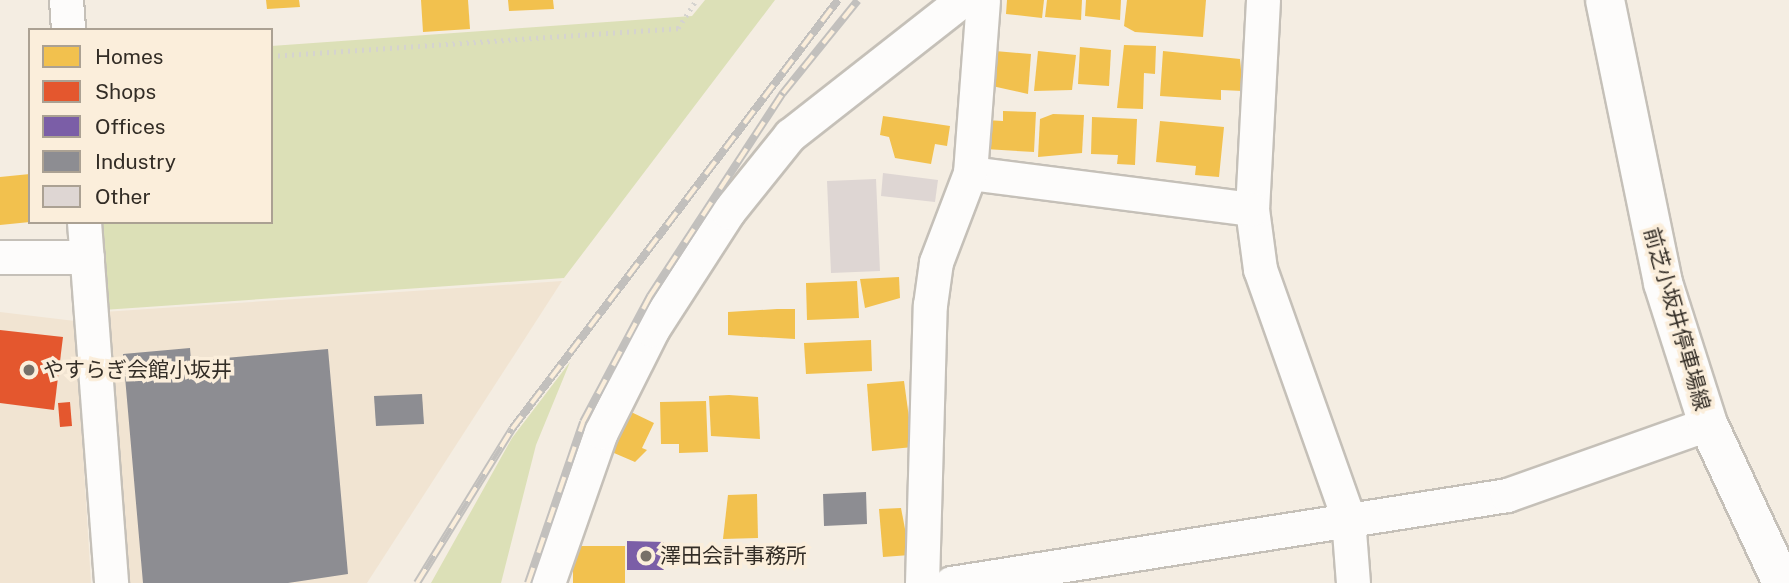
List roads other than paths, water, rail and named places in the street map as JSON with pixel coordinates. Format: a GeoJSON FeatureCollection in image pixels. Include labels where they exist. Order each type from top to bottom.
{"type":"FeatureCollection","features":[{"type":"Feature","properties":{"kind":"main road","name":"前芝小坂井停車場線"},"geometry":{"type":"LineString","coordinates":[[1605,0],[1663,283],[1708,424],[1782,583]]}},
{"type":"Feature","properties":{"kind":"street"},"geometry":{"type":"LineString","coordinates":[[66,0],[68,28]]}},
{"type":"Feature","properties":{"kind":"street"},"geometry":{"type":"LineString","coordinates":[[548,583],[601,432],[652,330],[728,212],[790,135],[962,0]]}},
{"type":"Feature","properties":{"kind":"street"},"geometry":{"type":"LineString","coordinates":[[922,583],[930,305],[936,262],[970,173],[983,0]]}},
{"type":"Feature","properties":{"kind":"street"},"geometry":{"type":"LineString","coordinates":[[1263,0],[1252,209],[1260,269],[1348,519],[1353,583]]}},
{"type":"Feature","properties":{"kind":"street"},"geometry":{"type":"LineString","coordinates":[[970,173],[1252,209]]}},
{"type":"Feature","properties":{"kind":"street"},"geometry":{"type":"LineString","coordinates":[[84,224],[111,583]]}},
{"type":"Feature","properties":{"kind":"street"},"geometry":{"type":"LineString","coordinates":[[0,257],[87,257]]}},
{"type":"Feature","properties":{"kind":"street"},"geometry":{"type":"LineString","coordinates":[[951,583],[1507,495],[1708,424]]}},
{"type":"Feature","properties":{"kind":"railway"},"geometry":{"type":"LineString","coordinates":[[417,583],[512,429],[838,0]]}},
{"type":"Feature","properties":{"kind":"railway"},"geometry":{"type":"LineString","coordinates":[[528,583],[583,422],[650,296],[783,93],[858,0]]}},
{"type":"Feature","properties":{"kind":"place","name":"やすらぎ会館小坂井"},"geometry":{"type":"Point","coordinates":[29,370]}},
{"type":"Feature","properties":{"kind":"place","name":"澤田会計事務所"},"geometry":{"type":"Point","coordinates":[646,556]}}]}
